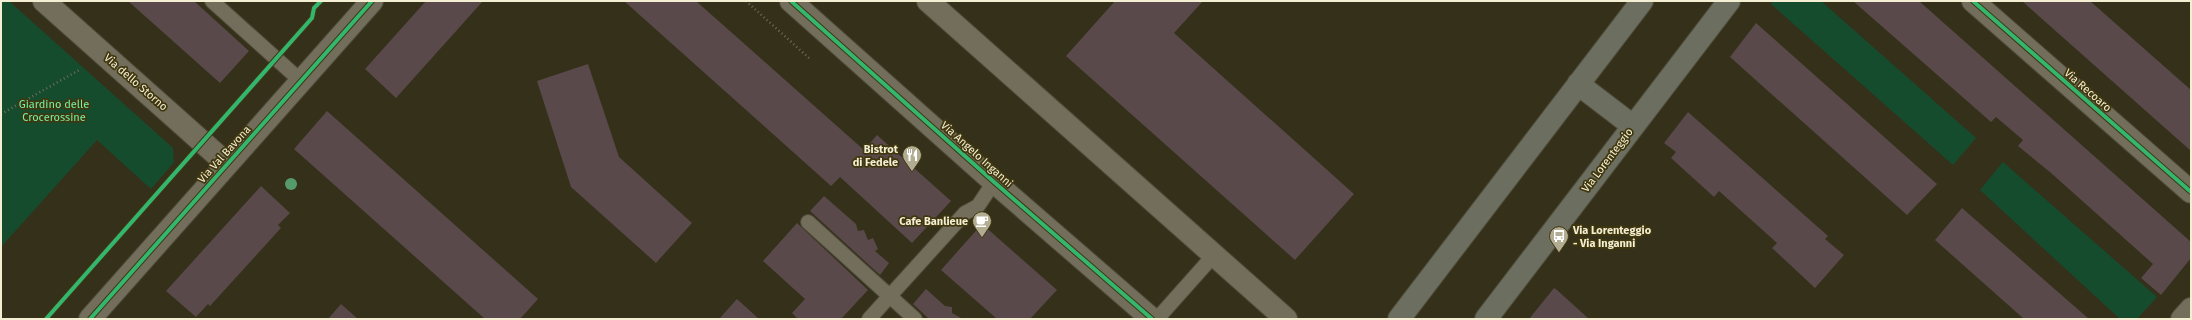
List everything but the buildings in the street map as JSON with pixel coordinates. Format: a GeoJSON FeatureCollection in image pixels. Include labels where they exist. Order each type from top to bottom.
{"type":"FeatureCollection","features":[{"type":"Feature","properties":{"kind":"main road"},"geometry":{"type":"LineString","coordinates":[[1400,319],[1642,1]]}},
{"type":"Feature","properties":{"kind":"main road","name":"Via Lorenteggio"},"geometry":{"type":"LineString","coordinates":[[1486,319],[1729,1]]}},
{"type":"Feature","properties":{"kind":"main road"},"geometry":{"type":"LineString","coordinates":[[1578,84],[1633,126]]}},
{"type":"Feature","properties":{"kind":"street","name":"Via dello Storno"},"geometry":{"type":"LineString","coordinates":[[44,1],[227,164]]}},
{"type":"Feature","properties":{"kind":"street","name":"Via Val Bavona"},"geometry":{"type":"LineString","coordinates":[[90,319],[372,1]]}},
{"type":"Feature","properties":{"kind":"street","name":"Via Angelo Inganni"},"geometry":{"type":"LineString","coordinates":[[791,1],[994,182],[1152,319]]}},
{"type":"Feature","properties":{"kind":"street"},"geometry":{"type":"LineString","coordinates":[[928,1],[1286,319]]}},
{"type":"Feature","properties":{"kind":"street","name":"Via Recoaro"},"geometry":{"type":"LineString","coordinates":[[1973,1],[2191,192]]}},
{"type":"Feature","properties":{"kind":"street"},"geometry":{"type":"LineString","coordinates":[[2182,319],[2191,309]]}},
{"type":"Feature","properties":{"kind":"lane"},"geometry":{"type":"LineString","coordinates":[[212,1],[301,81]]}},
{"type":"Feature","properties":{"kind":"lane"},"geometry":{"type":"LineString","coordinates":[[869,319],[965,213],[978,206],[994,182]]}},
{"type":"Feature","properties":{"kind":"lane"},"geometry":{"type":"LineString","coordinates":[[808,222],[915,319]]}},
{"type":"Feature","properties":{"kind":"lane"},"geometry":{"type":"LineString","coordinates":[[1157,319],[1214,255]]}},
{"type":"Feature","properties":{"kind":"path"},"geometry":{"type":"LineString","coordinates":[[746,1],[810,59]]}},
{"type":"Feature","properties":{"kind":"path"},"geometry":{"type":"LineString","coordinates":[[1,114],[84,68]]}},
{"type":"Feature","properties":{"kind":"green space","name":"Giardino delle Crocerossine"},"geometry":{"type":"Polygon","coordinates":[[[1,1],[9,1],[173,148],[174,162],[151,189],[97,140],[1,247],[1,1]]]}},
{"type":"Feature","properties":{"kind":"green space"},"geometry":{"type":"Polygon","coordinates":[[[1773,1],[1821,1],[1976,138],[1953,165],[1771,4],[1773,1]]]}},
{"type":"Feature","properties":{"kind":"green space"},"geometry":{"type":"Polygon","coordinates":[[[2003,162],[2157,297],[2137,319],[2120,319],[1980,190],[2003,162]]]}},
{"type":"Feature","properties":{"kind":"cycle path"},"geometry":{"type":"LineString","coordinates":[[46,319],[312,18],[314,8],[321,1]]}},
{"type":"Feature","properties":{"kind":"cycle path"},"geometry":{"type":"LineString","coordinates":[[90,319],[372,1]]}},
{"type":"Feature","properties":{"kind":"cycle path"},"geometry":{"type":"LineString","coordinates":[[791,1],[994,182],[1152,319]]}},
{"type":"Feature","properties":{"kind":"cycle path"},"geometry":{"type":"LineString","coordinates":[[1973,1],[2191,192]]}},
{"type":"Feature","properties":{"kind":"place","name":"Bistrot di Fedele"},"geometry":{"type":"Point","coordinates":[912,172]}},
{"type":"Feature","properties":{"kind":"place","name":"Cafe Banlieue"},"geometry":{"type":"Point","coordinates":[982,238]}},
{"type":"Feature","properties":{"kind":"place","name":"Via Lorenteggio - Via Inganni"},"geometry":{"type":"Point","coordinates":[1559,253]}}]}
